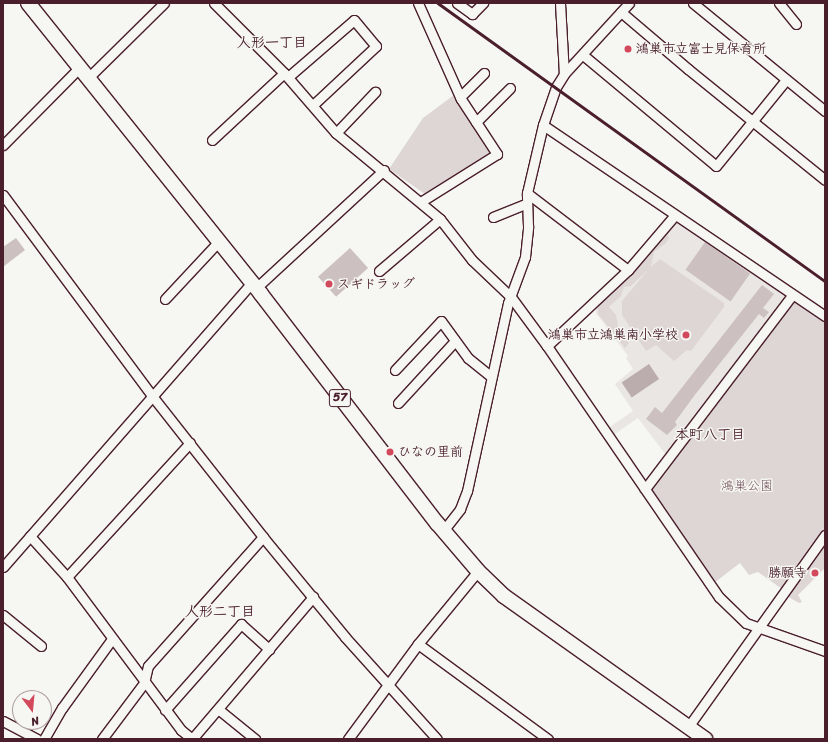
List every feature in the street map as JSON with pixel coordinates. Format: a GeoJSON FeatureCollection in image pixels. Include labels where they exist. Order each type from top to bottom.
{"type":"FeatureCollection","features":[{"type":"Feature","properties":{"kind":"main road","name":"57"},"geometry":{"type":"LineString","coordinates":[[28,3],[85,72],[219,241],[443,530],[478,571],[504,596],[705,739]]}},
{"type":"Feature","properties":{"kind":"street"},"geometry":{"type":"LineString","coordinates":[[3,145],[164,3]]}},
{"type":"Feature","properties":{"kind":"street"},"geometry":{"type":"LineString","coordinates":[[214,3],[286,75],[336,133],[422,202],[440,219],[472,260],[511,297],[547,346],[719,597],[746,623],[825,651]]}},
{"type":"Feature","properties":{"kind":"street"},"geometry":{"type":"LineString","coordinates":[[418,3],[460,97],[497,154],[422,202]]}},
{"type":"Feature","properties":{"kind":"street"},"geometry":{"type":"LineString","coordinates":[[457,3],[472,14],[483,3]]}},
{"type":"Feature","properties":{"kind":"street"},"geometry":{"type":"LineString","coordinates":[[560,3],[564,74]]}},
{"type":"Feature","properties":{"kind":"street"},"geometry":{"type":"LineString","coordinates":[[443,530],[460,509],[467,491],[490,376],[511,297],[525,257],[528,226],[526,204],[527,193],[543,125],[556,87],[564,74],[629,3]]}},
{"type":"Feature","properties":{"kind":"street"},"geometry":{"type":"LineString","coordinates":[[693,3],[825,111]]}},
{"type":"Feature","properties":{"kind":"street"},"geometry":{"type":"LineString","coordinates":[[779,3],[796,24]]}},
{"type":"Feature","properties":{"kind":"street"},"geometry":{"type":"LineString","coordinates":[[621,12],[752,122],[825,180]]}},
{"type":"Feature","properties":{"kind":"street"},"geometry":{"type":"LineString","coordinates":[[212,140],[286,75],[354,20],[376,46],[313,105]]}},
{"type":"Feature","properties":{"kind":"street"},"geometry":{"type":"LineString","coordinates":[[583,55],[716,166],[786,80]]}},
{"type":"Feature","properties":{"kind":"street"},"geometry":{"type":"LineString","coordinates":[[460,97],[484,73]]}},
{"type":"Feature","properties":{"kind":"street"},"geometry":{"type":"LineString","coordinates":[[476,122],[510,88]]}},
{"type":"Feature","properties":{"kind":"street"},"geometry":{"type":"LineString","coordinates":[[336,133],[375,92]]}},
{"type":"Feature","properties":{"kind":"street"},"geometry":{"type":"LineString","coordinates":[[543,125],[825,316]]}},
{"type":"Feature","properties":{"kind":"street"},"geometry":{"type":"LineString","coordinates":[[3,567],[153,397],[254,286],[384,170]]}},
{"type":"Feature","properties":{"kind":"street"},"geometry":{"type":"LineString","coordinates":[[527,193],[628,270]]}},
{"type":"Feature","properties":{"kind":"street"},"geometry":{"type":"LineString","coordinates":[[3,195],[153,397],[264,538],[388,686],[437,739]]}},
{"type":"Feature","properties":{"kind":"street"},"geometry":{"type":"LineString","coordinates":[[493,217],[526,204]]}},
{"type":"Feature","properties":{"kind":"street"},"geometry":{"type":"LineString","coordinates":[[547,346],[628,270],[675,215]]}},
{"type":"Feature","properties":{"kind":"street"},"geometry":{"type":"LineString","coordinates":[[379,271],[440,219]]}},
{"type":"Feature","properties":{"kind":"street"},"geometry":{"type":"LineString","coordinates":[[165,298],[219,241]]}},
{"type":"Feature","properties":{"kind":"street"},"geometry":{"type":"LineString","coordinates":[[644,489],[792,295]]}},
{"type":"Feature","properties":{"kind":"street"},"geometry":{"type":"LineString","coordinates":[[395,370],[440,320],[468,358],[490,376]]}},
{"type":"Feature","properties":{"kind":"street"},"geometry":{"type":"LineString","coordinates":[[398,403],[455,341]]}},
{"type":"Feature","properties":{"kind":"street"},"geometry":{"type":"LineString","coordinates":[[67,577],[190,443]]}},
{"type":"Feature","properties":{"kind":"street"},"geometry":{"type":"LineString","coordinates":[[688,727],[825,535]]}},
{"type":"Feature","properties":{"kind":"street"},"geometry":{"type":"LineString","coordinates":[[30,536],[67,577],[144,683],[181,730],[192,739],[313,597]]}},
{"type":"Feature","properties":{"kind":"street"},"geometry":{"type":"LineString","coordinates":[[102,739],[144,683],[148,666],[264,538]]}},
{"type":"Feature","properties":{"kind":"street"},"geometry":{"type":"LineString","coordinates":[[361,739],[351,736],[418,644],[478,571]]}},
{"type":"Feature","properties":{"kind":"street"},"geometry":{"type":"LineString","coordinates":[[3,615],[41,646]]}},
{"type":"Feature","properties":{"kind":"street"},"geometry":{"type":"LineString","coordinates":[[165,710],[241,624],[269,649]]}},
{"type":"Feature","properties":{"kind":"street"},"geometry":{"type":"LineString","coordinates":[[44,739],[62,708],[112,639]]}},
{"type":"Feature","properties":{"kind":"street"},"geometry":{"type":"LineString","coordinates":[[418,644],[548,739]]}},
{"type":"Feature","properties":{"kind":"street"},"geometry":{"type":"LineString","coordinates":[[218,709],[255,739]]}},
{"type":"Feature","properties":{"kind":"street"},"geometry":{"type":"LineString","coordinates":[[3,721],[34,738]]}},
{"type":"Feature","properties":{"kind":"shaded area","name":"鴻巣市立鴻巣南小学校"},"geometry":{"type":"Polygon","coordinates":[[[673,221],[677,221],[786,295],[786,300],[666,455],[638,418],[612,436],[607,429],[633,411],[615,384],[633,369],[626,358],[628,356],[596,313],[596,306],[673,221]]]}},
{"type":"Feature","properties":{"kind":"shaded area"},"geometry":{"type":"Polygon","coordinates":[[[649,364],[659,379],[632,397],[622,382],[649,364]]]}},
{"type":"Feature","properties":{"kind":"green space"},"geometry":{"type":"Polygon","coordinates":[[[454,95],[489,150],[489,154],[425,194],[389,169],[423,118],[454,95]]]}},
{"type":"Feature","properties":{"kind":"green space"},"geometry":{"type":"Polygon","coordinates":[[[665,232],[669,238],[666,243],[654,252],[651,267],[660,259],[724,303],[724,307],[691,351],[687,350],[674,361],[656,345],[646,351],[622,315],[622,301],[648,270],[631,286],[624,287],[621,296],[609,307],[616,315],[618,326],[628,338],[629,343],[625,348],[598,314],[598,307],[665,232]]]}},
{"type":"Feature","properties":{"kind":"green space","name":"鴻巣公園"},"geometry":{"type":"Polygon","coordinates":[[[792,297],[825,317],[825,531],[782,589],[758,572],[749,575],[740,563],[714,583],[650,491],[654,481],[792,297]]]}},
{"type":"Feature","properties":{"kind":"green space"},"geometry":{"type":"Polygon","coordinates":[[[825,540],[825,568],[798,595],[802,602],[799,603],[785,595],[825,540]]]}},
{"type":"Feature","properties":{"kind":"building"},"geometry":{"type":"Polygon","coordinates":[[[16,238],[25,250],[3,267],[3,247],[16,238]]]}},
{"type":"Feature","properties":{"kind":"building"},"geometry":{"type":"Polygon","coordinates":[[[705,242],[750,274],[731,301],[685,270],[705,242]]]}},
{"type":"Feature","properties":{"kind":"building"},"geometry":{"type":"Polygon","coordinates":[[[350,248],[368,268],[336,297],[318,277],[350,248]]]}},
{"type":"Feature","properties":{"kind":"building"},"geometry":{"type":"Polygon","coordinates":[[[762,285],[774,294],[763,308],[769,312],[764,318],[759,314],[694,396],[675,422],[677,425],[667,435],[646,419],[655,407],[662,413],[762,285]]]}},
{"type":"Feature","properties":{"kind":"railway"},"geometry":{"type":"LineString","coordinates":[[438,3],[825,281]]}},
{"type":"Feature","properties":{"kind":"place","name":"鴻巣市立富士見保育所"},"geometry":{"type":"Point","coordinates":[628,49]}},
{"type":"Feature","properties":{"kind":"place","name":"スギドラッグ"},"geometry":{"type":"Point","coordinates":[329,284]}},
{"type":"Feature","properties":{"kind":"place","name":"鴻巣市立鴻巣南小学校"},"geometry":{"type":"Point","coordinates":[686,335]}},
{"type":"Feature","properties":{"kind":"place","name":"ひなの里前"},"geometry":{"type":"Point","coordinates":[390,452]}},
{"type":"Feature","properties":{"kind":"place","name":"勝願寺"},"geometry":{"type":"Point","coordinates":[815,573]}},
{"type":"Feature","properties":{"kind":"district","name":"人形一丁目"},"geometry":{"type":"Point","coordinates":[272,43]}},
{"type":"Feature","properties":{"kind":"district","name":"本町八丁目"},"geometry":{"type":"Point","coordinates":[710,435]}},
{"type":"Feature","properties":{"kind":"district","name":"人形二丁目"},"geometry":{"type":"Point","coordinates":[220,612]}}]}
